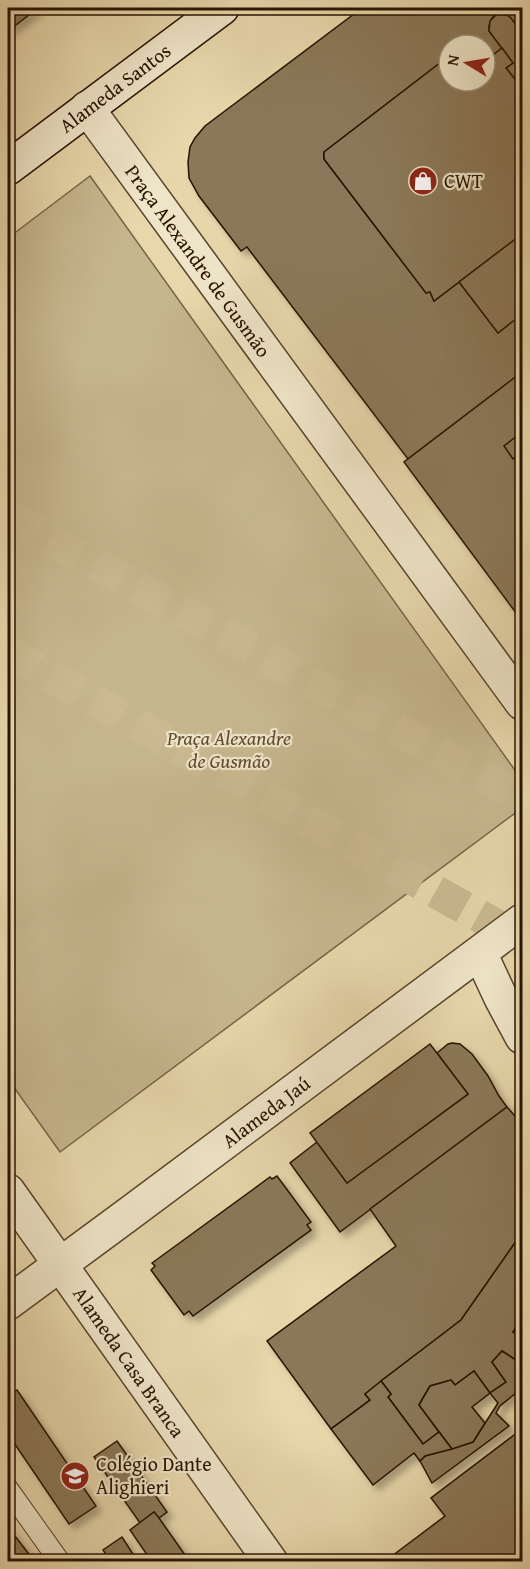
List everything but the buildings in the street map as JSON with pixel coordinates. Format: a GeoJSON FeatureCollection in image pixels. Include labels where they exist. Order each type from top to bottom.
{"type":"FeatureCollection","features":[{"type":"Feature","properties":{"kind":"street","name":"Alameda Santos"},"geometry":{"type":"LineString","coordinates":[[8,168],[222,8]]}},
{"type":"Feature","properties":{"kind":"street","name":"Praça Alexandre de Gusmão"},"geometry":{"type":"LineString","coordinates":[[87,108],[522,703]]}},
{"type":"Feature","properties":{"kind":"street","name":"Alameda Jaú"},"geometry":{"type":"LineString","coordinates":[[8,1303],[522,921]]}},
{"type":"Feature","properties":{"kind":"street"},"geometry":{"type":"LineString","coordinates":[[480,953],[522,1037]]}},
{"type":"Feature","properties":{"kind":"street","name":"Alameda Casa Branca"},"geometry":{"type":"LineString","coordinates":[[8,1191],[272,1562]]}},
{"type":"Feature","properties":{"kind":"lane"},"geometry":{"type":"LineString","coordinates":[[8,1489],[60,1562]]}},
{"type":"Feature","properties":{"kind":"green space","name":"Praça Alexandre de Gusmão"},"geometry":{"type":"Polygon","coordinates":[[[90,176],[522,780],[522,808],[60,1152],[8,1079],[8,238],[90,176]]]}},
{"type":"Feature","properties":{"kind":"tunnel"},"geometry":{"type":"LineString","coordinates":[[8,516],[522,798]]}},
{"type":"Feature","properties":{"kind":"tunnel"},"geometry":{"type":"LineString","coordinates":[[8,652],[522,940]]}},
{"type":"Feature","properties":{"kind":"place","name":"CWT"},"geometry":{"type":"Point","coordinates":[423,181]}},
{"type":"Feature","properties":{"kind":"place","name":"Colégio Dante Alighieri"},"geometry":{"type":"Point","coordinates":[75,1476]}}]}
